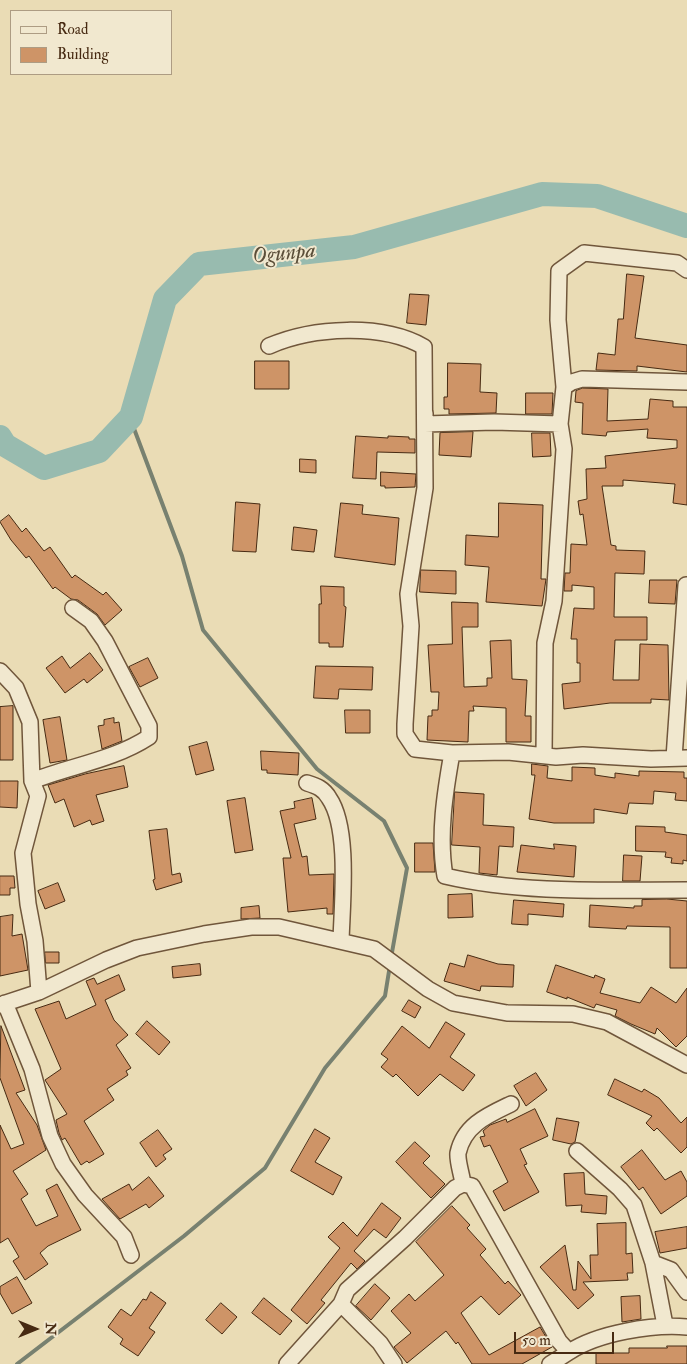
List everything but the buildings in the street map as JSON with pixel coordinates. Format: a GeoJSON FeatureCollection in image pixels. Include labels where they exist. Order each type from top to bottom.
{"type":"FeatureCollection","features":[{"type":"Feature","properties":{"kind":"street"},"geometry":{"type":"LineString","coordinates":[[544,754],[545,643],[554,601],[564,449],[560,424],[564,387],[558,320],[559,271],[584,253],[677,263],[687,270]]}},
{"type":"Feature","properties":{"kind":"street"},"geometry":{"type":"LineString","coordinates":[[269,346],[291,337],[330,332],[378,332],[410,339],[424,347]]}},
{"type":"Feature","properties":{"kind":"street"},"geometry":{"type":"LineString","coordinates":[[424,347],[424,424],[494,422],[560,424]]}},
{"type":"Feature","properties":{"kind":"street"},"geometry":{"type":"LineString","coordinates":[[424,347],[425,488],[408,594],[411,626],[405,734],[416,749],[452,753],[544,754],[556,757],[583,755],[651,759],[680,758],[686,585]]}},
{"type":"Feature","properties":{"kind":"street"},"geometry":{"type":"LineString","coordinates":[[564,387],[582,379],[687,382]]}},
{"type":"Feature","properties":{"kind":"street"},"geometry":{"type":"LineString","coordinates":[[32,782],[62,769],[134,746],[149,737],[150,726],[105,641],[91,621],[73,608]]}},
{"type":"Feature","properties":{"kind":"street"},"geometry":{"type":"LineString","coordinates":[[0,671],[16,688],[30,722],[32,782],[38,796],[23,853],[28,904],[35,941],[39,992]]}},
{"type":"Feature","properties":{"kind":"street"},"geometry":{"type":"LineString","coordinates":[[452,753],[446,787],[443,836],[445,876],[467,881],[520,887],[598,890],[687,890]]}},
{"type":"Feature","properties":{"kind":"street"},"geometry":{"type":"LineString","coordinates":[[307,783],[320,788],[330,798],[337,816],[343,853],[341,941]]}},
{"type":"Feature","properties":{"kind":"street"},"geometry":{"type":"LineString","coordinates":[[131,1256],[124,1237],[84,1195],[63,1164],[50,1136],[32,1069],[2,1004],[39,992],[106,960],[137,948],[204,934],[250,927],[279,927],[374,949],[428,990],[453,1002],[507,1013],[573,1014],[607,1022],[687,1065]]}},
{"type":"Feature","properties":{"kind":"street"},"geometry":{"type":"LineString","coordinates":[[463,1184],[458,1154],[464,1137],[476,1121],[511,1104]]}},
{"type":"Feature","properties":{"kind":"street"},"geometry":{"type":"LineString","coordinates":[[577,1151],[620,1189],[634,1205],[653,1263],[665,1325]]}},
{"type":"Feature","properties":{"kind":"street"},"geometry":{"type":"LineString","coordinates":[[287,1364],[341,1304],[347,1290],[405,1238],[455,1188],[463,1184],[472,1186],[559,1341],[569,1352]]}},
{"type":"Feature","properties":{"kind":"street"},"geometry":{"type":"LineString","coordinates":[[653,1263],[671,1270],[687,1292]]}},
{"type":"Feature","properties":{"kind":"street"},"geometry":{"type":"LineString","coordinates":[[341,1304],[380,1343],[394,1364]]}},
{"type":"Feature","properties":{"kind":"street"},"geometry":{"type":"LineString","coordinates":[[550,1364],[583,1343],[665,1325],[687,1327]]}},
{"type":"Feature","properties":{"kind":"waterway","name":"Ogunpa"},"geometry":{"type":"LineString","coordinates":[[0,437],[5,445],[44,468],[99,451],[131,417],[165,299],[199,264],[354,247],[542,194],[597,196],[687,226]]}},
{"type":"Feature","properties":{"kind":"waterway"},"geometry":{"type":"LineString","coordinates":[[130,418],[182,556],[203,630],[317,769],[384,821],[407,868],[391,958]]}},
{"type":"Feature","properties":{"kind":"waterway"},"geometry":{"type":"LineString","coordinates":[[17,1364],[184,1236],[265,1168],[325,1068],[385,996],[390,965]]}}]}
